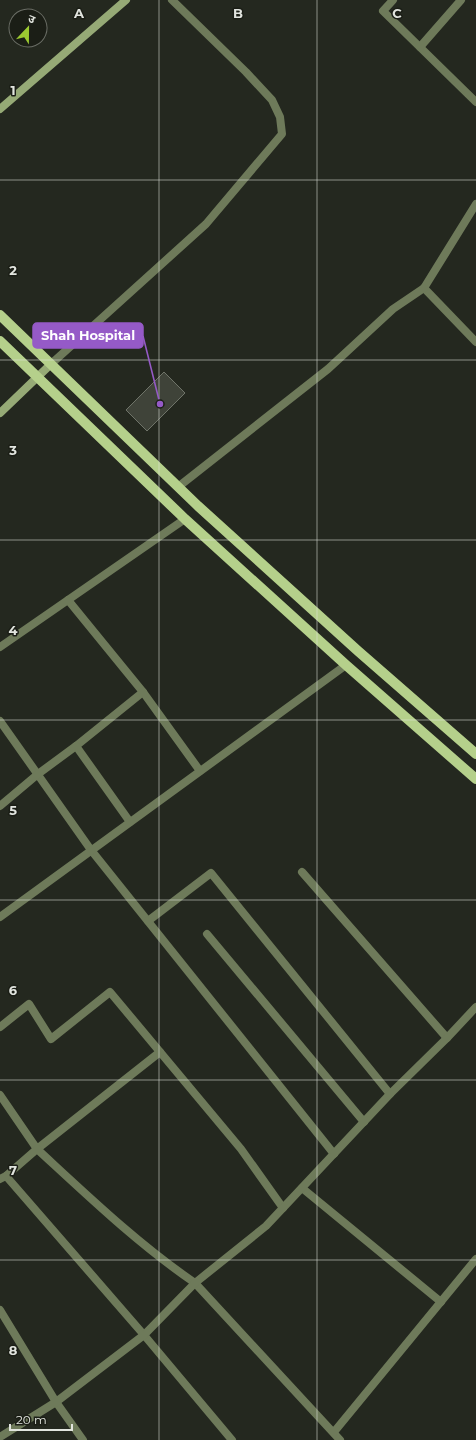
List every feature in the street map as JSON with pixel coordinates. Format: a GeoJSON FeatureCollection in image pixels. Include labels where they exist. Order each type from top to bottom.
{"type":"FeatureCollection","features":[{"type":"Feature","properties":{"kind":"main road"},"geometry":{"type":"LineString","coordinates":[[0,315],[178,487],[358,651],[476,754]]}},
{"type":"Feature","properties":{"kind":"main road"},"geometry":{"type":"LineString","coordinates":[[0,341],[185,520],[346,665],[476,779]]}},
{"type":"Feature","properties":{"kind":"street"},"geometry":{"type":"LineString","coordinates":[[0,109],[126,0]]}},
{"type":"Feature","properties":{"kind":"street"},"geometry":{"type":"LineString","coordinates":[[0,413],[51,364],[206,224],[282,134],[280,117],[272,100],[246,72],[172,0]]}},
{"type":"Feature","properties":{"kind":"street"},"geometry":{"type":"LineString","coordinates":[[393,0],[383,11],[476,102]]}},
{"type":"Feature","properties":{"kind":"street"},"geometry":{"type":"LineString","coordinates":[[420,47],[461,0]]}},
{"type":"Feature","properties":{"kind":"street"},"geometry":{"type":"LineString","coordinates":[[178,487],[328,369],[393,309],[424,288],[476,204]]}},
{"type":"Feature","properties":{"kind":"street"},"geometry":{"type":"LineString","coordinates":[[424,288],[476,342]]}},
{"type":"Feature","properties":{"kind":"street"},"geometry":{"type":"LineString","coordinates":[[0,647],[185,520]]}},
{"type":"Feature","properties":{"kind":"street"},"geometry":{"type":"LineString","coordinates":[[68,600],[143,692],[200,771]]}},
{"type":"Feature","properties":{"kind":"street"},"geometry":{"type":"LineString","coordinates":[[0,917],[346,665]]}},
{"type":"Feature","properties":{"kind":"street"},"geometry":{"type":"LineString","coordinates":[[0,806],[38,774],[76,746],[143,692]]}},
{"type":"Feature","properties":{"kind":"street"},"geometry":{"type":"LineString","coordinates":[[0,721],[91,850],[334,1154]]}},
{"type":"Feature","properties":{"kind":"street"},"geometry":{"type":"LineString","coordinates":[[76,746],[130,822]]}},
{"type":"Feature","properties":{"kind":"street"},"geometry":{"type":"LineString","coordinates":[[302,872],[447,1038]]}},
{"type":"Feature","properties":{"kind":"street"},"geometry":{"type":"LineString","coordinates":[[148,921],[211,873],[390,1094]]}},
{"type":"Feature","properties":{"kind":"street"},"geometry":{"type":"LineString","coordinates":[[207,934],[364,1122]]}},
{"type":"Feature","properties":{"kind":"street"},"geometry":{"type":"LineString","coordinates":[[0,1027],[29,1004],[51,1039],[110,992],[241,1149],[283,1208]]}},
{"type":"Feature","properties":{"kind":"street"},"geometry":{"type":"LineString","coordinates":[[0,1437],[56,1402],[144,1335],[195,1283],[266,1226],[390,1094],[476,1007]]}},
{"type":"Feature","properties":{"kind":"street"},"geometry":{"type":"LineString","coordinates":[[160,1052],[3,1177],[144,1335],[232,1440]]}},
{"type":"Feature","properties":{"kind":"street"},"geometry":{"type":"LineString","coordinates":[[0,1096],[37,1150],[143,1244],[167,1264],[195,1283],[340,1440]]}},
{"type":"Feature","properties":{"kind":"street"},"geometry":{"type":"LineString","coordinates":[[302,1188],[441,1302]]}},
{"type":"Feature","properties":{"kind":"street"},"geometry":{"type":"LineString","coordinates":[[334,1432],[476,1259]]}},
{"type":"Feature","properties":{"kind":"street"},"geometry":{"type":"LineString","coordinates":[[0,1310],[56,1402],[83,1440]]}},
{"type":"Feature","properties":{"kind":"building"},"geometry":{"type":"Polygon","coordinates":[[[164,372],[185,393],[147,431],[126,410],[164,372]]]}},
{"type":"Feature","properties":{"kind":"place","name":"Shah Hospital"},"geometry":{"type":"Point","coordinates":[160,404]}}]}
